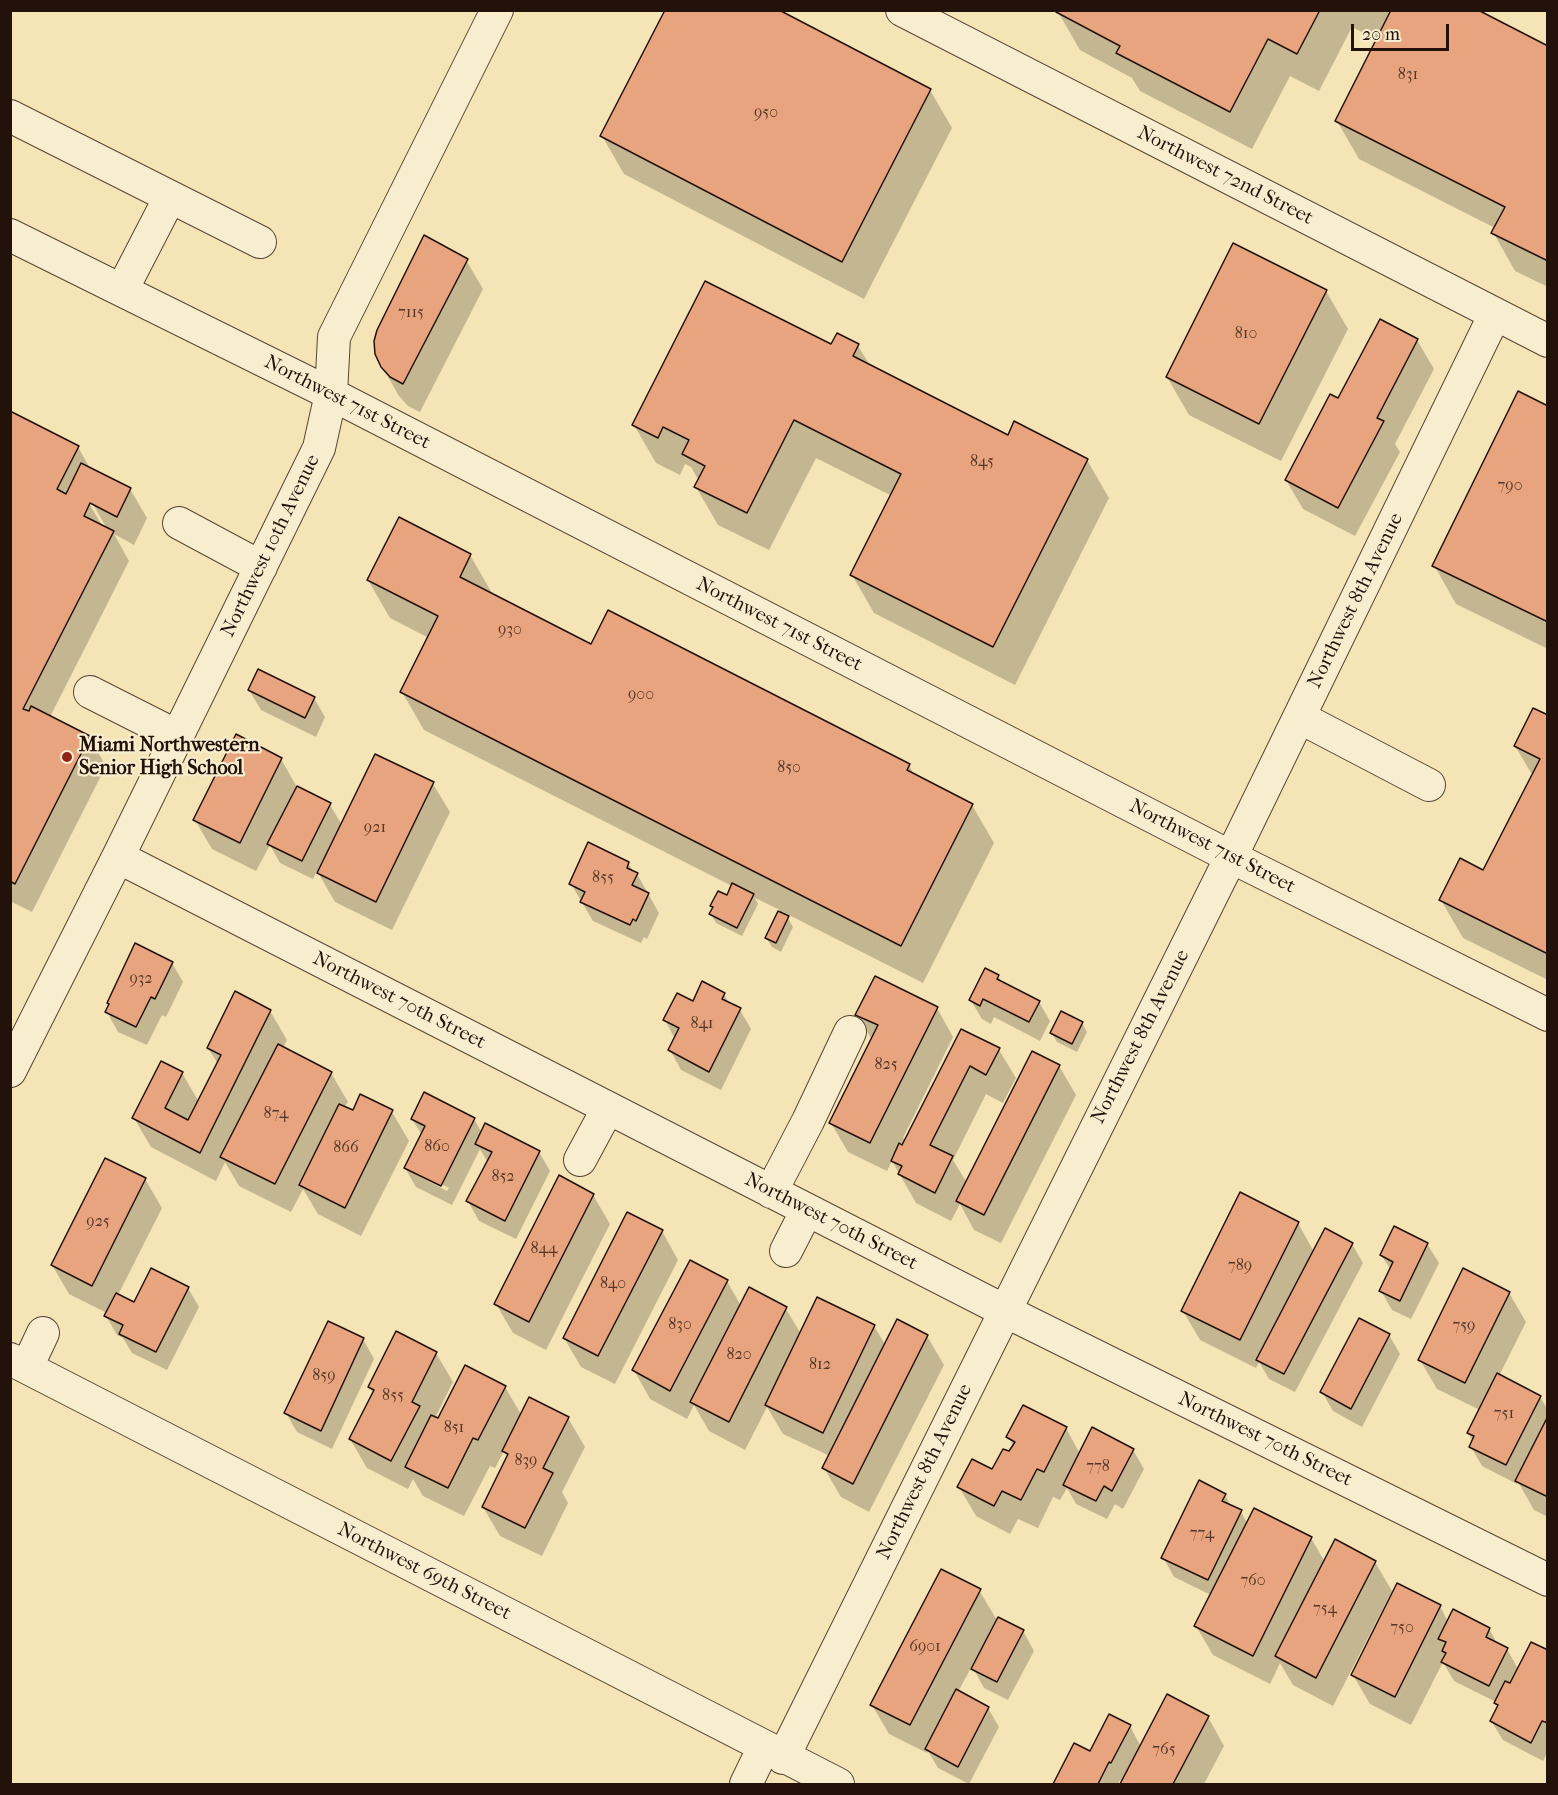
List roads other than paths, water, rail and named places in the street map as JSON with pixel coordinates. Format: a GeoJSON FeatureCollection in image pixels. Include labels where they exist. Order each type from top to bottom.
{"type":"FeatureCollection","features":[{"type":"Feature","properties":{"kind":"street","name":"Northwest 10th Avenue"},"geometry":{"type":"LineString","coordinates":[[10,1071],[319,448],[331,394],[334,336],[497,10]]}},
{"type":"Feature","properties":{"kind":"street","name":"Northwest 72nd Street"},"geometry":{"type":"LineString","coordinates":[[902,10],[1548,341]]}},
{"type":"Feature","properties":{"kind":"street"},"geometry":{"type":"LineString","coordinates":[[10,117],[260,242]]}},
{"type":"Feature","properties":{"kind":"street"},"geometry":{"type":"LineString","coordinates":[[122,290],[170,196]]}},
{"type":"Feature","properties":{"kind":"street","name":"Northwest 71st Street"},"geometry":{"type":"LineString","coordinates":[[10,235],[331,394],[1231,857],[1548,1015]]}},
{"type":"Feature","properties":{"kind":"street","name":"Northwest 8th Avenue"},"geometry":{"type":"LineString","coordinates":[[746,1785],[785,1764],[1495,314]]}},
{"type":"Feature","properties":{"kind":"street"},"geometry":{"type":"LineString","coordinates":[[179,523],[261,567]]}},
{"type":"Feature","properties":{"kind":"street"},"geometry":{"type":"LineString","coordinates":[[90,692],[177,736]]}},
{"type":"Feature","properties":{"kind":"street"},"geometry":{"type":"LineString","coordinates":[[1299,717],[1429,785]]}},
{"type":"Feature","properties":{"kind":"street","name":"Northwest 70th Street"},"geometry":{"type":"LineString","coordinates":[[118,857],[1005,1311],[1548,1580]]}},
{"type":"Feature","properties":{"kind":"street"},"geometry":{"type":"LineString","coordinates":[[771,1192],[850,1032]]}},
{"type":"Feature","properties":{"kind":"street"},"geometry":{"type":"LineString","coordinates":[[580,1160],[608,1108]]}},
{"type":"Feature","properties":{"kind":"street"},"geometry":{"type":"LineString","coordinates":[[786,1251],[807,1210]]}},
{"type":"Feature","properties":{"kind":"street"},"geometry":{"type":"LineString","coordinates":[[19,1363],[43,1333]]}},
{"type":"Feature","properties":{"kind":"street","name":"Northwest 69th Street"},"geometry":{"type":"LineString","coordinates":[[19,1363],[785,1764],[838,1785]]}},
{"type":"Feature","properties":{"kind":"place","name":"Miami Northwestern Senior High School"},"geometry":{"type":"Point","coordinates":[67,757]}}]}
